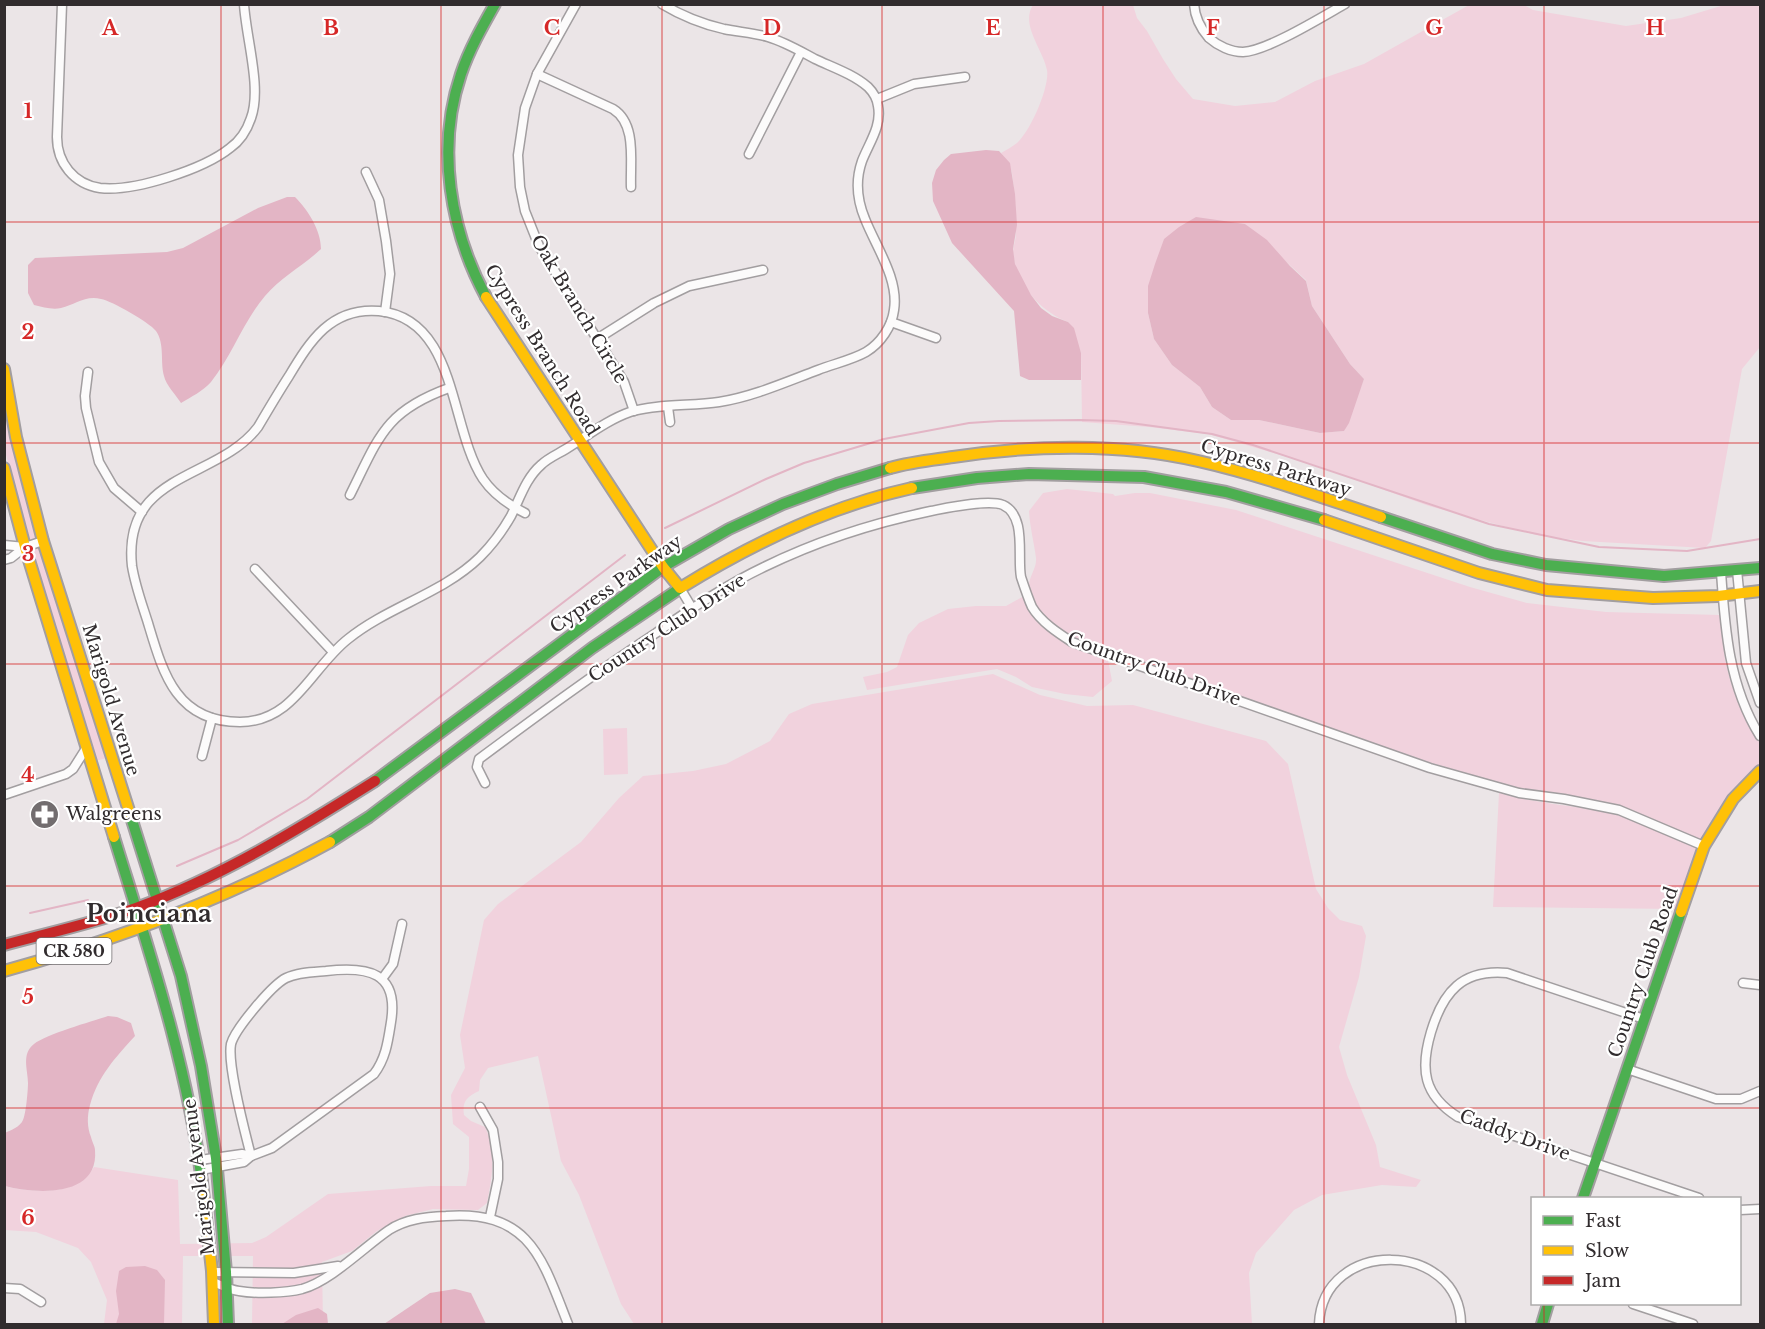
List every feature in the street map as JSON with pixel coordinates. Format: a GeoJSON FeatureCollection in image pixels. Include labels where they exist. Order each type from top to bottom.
{"type":"FeatureCollection","features":[{"type":"Feature","properties":{"kind":"main road","name":"Cypress Branch Road"},"geometry":{"type":"LineString","coordinates":[[495,4],[466,59],[457,85],[452,111],[448,169],[458,233],[486,298],[663,567],[680,588]]}},
{"type":"Feature","properties":{"kind":"main road","name":"Marigold Avenue"},"geometry":{"type":"LineString","coordinates":[[4,369],[16,437],[43,541],[181,976],[193,1028],[216,1163],[226,1272],[228,1324]]}},
{"type":"Feature","properties":{"kind":"main road","name":"Cypress Parkway"},"geometry":{"type":"LineString","coordinates":[[4,945],[136,908],[261,850],[381,777],[663,567],[729,529],[783,504],[837,484],[908,463],[985,452],[1062,448],[1132,451],[1196,460],[1265,478],[1492,554],[1546,565],[1664,576],[1761,568]]}},
{"type":"Feature","properties":{"kind":"main road","name":"Marigold Avenue"},"geometry":{"type":"LineString","coordinates":[[4,468],[25,547],[143,927],[176,1044],[200,1165],[213,1277],[214,1324]]}},
{"type":"Feature","properties":{"kind":"main road","name":"Cypress Parkway"},"geometry":{"type":"LineString","coordinates":[[4,971],[59,956],[143,927],[227,892],[348,832],[595,646],[680,588],[750,547],[829,513],[897,492],[950,482],[1017,474],[1075,473],[1154,478],[1225,492],[1295,512],[1490,576],[1545,590],[1623,598],[1723,596],[1761,591]]}},
{"type":"Feature","properties":{"kind":"main road","name":"Country Club Road"},"geometry":{"type":"LineString","coordinates":[[1583,1197],[1704,846],[1733,799],[1761,771]]}},
{"type":"Feature","properties":{"kind":"main road"},"geometry":{"type":"LineString","coordinates":[[1542,1324],[1548,1305]]}},
{"type":"Feature","properties":{"kind":"street"},"geometry":{"type":"LineString","coordinates":[[62,4],[58,154],[63,164],[78,179],[91,186],[106,188],[154,181],[195,168],[223,153],[242,136],[251,120],[255,93],[244,4]]}},
{"type":"Feature","properties":{"kind":"street","name":"Oak Branch Circle"},"geometry":{"type":"LineString","coordinates":[[576,4],[537,74],[525,108],[518,165],[524,204],[542,252],[624,382],[634,411]]}},
{"type":"Feature","properties":{"kind":"street"},"geometry":{"type":"LineString","coordinates":[[525,513],[515,508],[497,495],[478,470],[438,352],[427,336],[407,321],[385,312],[353,313],[332,322],[306,348],[258,427],[248,439],[238,447],[170,483],[154,496],[142,512],[132,542],[132,566],[162,670],[169,684],[181,698],[212,718],[240,722],[255,720],[276,713],[299,695],[333,652],[369,624],[442,586],[463,572],[488,549],[502,530],[515,508],[533,473],[549,459],[615,418],[634,411],[721,402],[760,391],[859,355],[875,345],[891,322],[895,302],[893,286],[861,210],[857,193],[860,166],[877,127],[879,112],[874,93],[862,82],[767,36],[700,22],[662,4]]}},
{"type":"Feature","properties":{"kind":"street"},"geometry":{"type":"LineString","coordinates":[[1194,4],[1200,26],[1212,40],[1220,46],[1243,52],[1266,46],[1345,4]]}},
{"type":"Feature","properties":{"kind":"street"},"geometry":{"type":"LineString","coordinates":[[749,154],[801,52]]}},
{"type":"Feature","properties":{"kind":"street"},"geometry":{"type":"LineString","coordinates":[[537,74],[613,109],[622,117],[629,131],[631,187]]}},
{"type":"Feature","properties":{"kind":"street"},"geometry":{"type":"LineString","coordinates":[[877,99],[914,84],[965,77]]}},
{"type":"Feature","properties":{"kind":"street"},"geometry":{"type":"LineString","coordinates":[[366,172],[379,200],[386,242],[390,274],[385,312]]}},
{"type":"Feature","properties":{"kind":"street"},"geometry":{"type":"LineString","coordinates":[[597,339],[654,303],[689,286],[763,270]]}},
{"type":"Feature","properties":{"kind":"street"},"geometry":{"type":"LineString","coordinates":[[891,322],[936,338]]}},
{"type":"Feature","properties":{"kind":"street"},"geometry":{"type":"LineString","coordinates":[[88,372],[85,402],[99,462],[114,488],[142,512]]}},
{"type":"Feature","properties":{"kind":"street"},"geometry":{"type":"LineString","coordinates":[[350,495],[373,448],[392,420],[419,400],[449,387]]}},
{"type":"Feature","properties":{"kind":"street"},"geometry":{"type":"LineString","coordinates":[[668,407],[670,422]]}},
{"type":"Feature","properties":{"kind":"street","name":"Country Club Drive"},"geometry":{"type":"LineString","coordinates":[[485,783],[477,767],[479,759],[594,674],[692,608],[763,568],[823,542],[893,519],[965,505],[1003,505],[1011,513],[1020,534],[1021,575],[1032,608],[1053,630],[1072,642],[1430,768],[1519,793],[1619,810],[1704,846]]}},
{"type":"Feature","properties":{"kind":"street"},"geometry":{"type":"LineString","coordinates":[[4,560],[12,558],[25,547],[43,541]]}},
{"type":"Feature","properties":{"kind":"street"},"geometry":{"type":"LineString","coordinates":[[4,545],[25,547]]}},
{"type":"Feature","properties":{"kind":"street"},"geometry":{"type":"LineString","coordinates":[[255,570],[333,652]]}},
{"type":"Feature","properties":{"kind":"street"},"geometry":{"type":"LineString","coordinates":[[1737,570],[1746,663],[1761,704]]}},
{"type":"Feature","properties":{"kind":"street"},"geometry":{"type":"LineString","coordinates":[[1721,572],[1728,647],[1735,681],[1743,705],[1761,736]]}},
{"type":"Feature","properties":{"kind":"street"},"geometry":{"type":"LineString","coordinates":[[680,588],[692,608]]}},
{"type":"Feature","properties":{"kind":"street"},"geometry":{"type":"LineString","coordinates":[[202,756],[212,718]]}},
{"type":"Feature","properties":{"kind":"street"},"geometry":{"type":"LineString","coordinates":[[4,795],[66,774],[73,769],[87,747]]}},
{"type":"Feature","properties":{"kind":"street"},"geometry":{"type":"LineString","coordinates":[[382,978],[393,964],[402,924]]}},
{"type":"Feature","properties":{"kind":"street"},"geometry":{"type":"LineString","coordinates":[[200,1165],[244,1162],[251,1156],[272,1148],[374,1074],[384,1057],[393,1008],[390,991],[382,978],[370,971],[359,969],[292,976],[276,985],[239,1028],[232,1043],[231,1060],[251,1156]]}},
{"type":"Feature","properties":{"kind":"street","name":"Caddy Drive"},"geometry":{"type":"LineString","coordinates":[[1644,1019],[1507,973],[1477,975],[1455,986],[1443,1001],[1434,1021],[1425,1054],[1425,1071],[1430,1087],[1444,1107],[1466,1120],[1696,1197]]}},
{"type":"Feature","properties":{"kind":"street"},"geometry":{"type":"LineString","coordinates":[[1743,983],[1761,985]]}},
{"type":"Feature","properties":{"kind":"street"},"geometry":{"type":"LineString","coordinates":[[1627,1069],[1716,1099],[1741,1099],[1761,1091]]}},
{"type":"Feature","properties":{"kind":"street"},"geometry":{"type":"LineString","coordinates":[[480,1107],[493,1130],[498,1162],[498,1179],[490,1217]]}},
{"type":"Feature","properties":{"kind":"street"},"geometry":{"type":"LineString","coordinates":[[1741,1210],[1761,1209]]}},
{"type":"Feature","properties":{"kind":"street"},"geometry":{"type":"LineString","coordinates":[[213,1277],[237,1292],[285,1292],[303,1289],[317,1283],[404,1222],[452,1215],[490,1217],[525,1238],[536,1251],[568,1324]]}},
{"type":"Feature","properties":{"kind":"street"},"geometry":{"type":"LineString","coordinates":[[1319,1324],[1323,1303],[1339,1279],[1364,1264],[1384,1259],[1404,1261],[1438,1276],[1457,1300],[1461,1324]]}},
{"type":"Feature","properties":{"kind":"street"},"geometry":{"type":"LineString","coordinates":[[213,1277],[226,1272],[294,1273],[341,1266]]}},
{"type":"Feature","properties":{"kind":"street"},"geometry":{"type":"LineString","coordinates":[[4,1287],[20,1289],[41,1302]]}},
{"type":"Feature","properties":{"kind":"street"},"geometry":{"type":"LineString","coordinates":[[1636,1305],[1693,1324]]}},
{"type":"Feature","properties":{"kind":"shaded area"},"geometry":{"type":"Polygon","coordinates":[[[1033,5],[1133,5],[1137,18],[1163,59],[1193,99],[1235,106],[1275,102],[1315,81],[1364,64],[1469,5],[1524,5],[1533,10],[1626,26],[1681,18],[1724,5],[1760,5],[1760,347],[1742,369],[1711,541],[1705,548],[1583,541],[1536,535],[1429,506],[1318,466],[1208,434],[1082,422],[1081,353],[1068,322],[1057,317],[1039,303],[1024,285],[1015,264],[1013,252],[1016,234],[1013,181],[1010,168],[1001,153],[1017,143],[1028,129],[1038,109],[1047,78],[1045,62],[1031,29],[1030,13],[1033,5]],[[1230,223],[1164,239],[1149,286],[1148,313],[1154,339],[1172,365],[1200,387],[1212,407],[1231,420],[1259,420],[1320,433],[1344,431],[1364,379],[1350,364],[1312,306],[1306,280],[1245,224],[1230,223]]]}},
{"type":"Feature","properties":{"kind":"shaded area"},"geometry":{"type":"Polygon","coordinates":[[[986,150],[999,151],[1010,163],[1017,225],[1013,249],[1015,264],[1031,295],[1041,308],[1052,316],[1068,322],[1074,328],[1081,353],[1081,380],[1029,380],[1020,376],[1014,311],[952,243],[933,201],[932,183],[936,170],[944,160],[951,154],[986,150]]]}},
{"type":"Feature","properties":{"kind":"shaded area"},"geometry":{"type":"Polygon","coordinates":[[[287,197],[295,197],[309,214],[319,235],[321,249],[265,296],[211,382],[181,403],[165,379],[159,336],[146,322],[101,299],[90,298],[61,308],[51,308],[34,305],[28,293],[28,265],[35,258],[167,252],[183,248],[258,208],[287,197]]]}},
{"type":"Feature","properties":{"kind":"shaded area"},"geometry":{"type":"Polygon","coordinates":[[[1196,217],[1245,224],[1267,240],[1306,281],[1312,306],[1350,364],[1364,379],[1344,431],[1320,433],[1259,420],[1231,420],[1212,407],[1200,387],[1172,365],[1154,339],[1148,313],[1148,286],[1155,264],[1164,239],[1196,217]]]}},
{"type":"Feature","properties":{"kind":"shaded area"},"geometry":{"type":"Polygon","coordinates":[[[4,394],[38,538],[28,541],[5,451],[4,394]]]}},
{"type":"Feature","properties":{"kind":"shaded area"},"geometry":{"type":"Polygon","coordinates":[[[1067,489],[1115,496],[1150,493],[1236,510],[1470,587],[1527,603],[1606,612],[1720,615],[1725,660],[1731,683],[1740,707],[1760,744],[1760,765],[1730,795],[1702,840],[1620,806],[1565,794],[1520,789],[1428,762],[1074,638],[1053,623],[1039,609],[1029,586],[1036,558],[1029,511],[1043,493],[1067,489]]]}},
{"type":"Feature","properties":{"kind":"shaded area"},"geometry":{"type":"Polygon","coordinates":[[[40,547],[107,758],[95,761],[93,746],[90,744],[31,551],[40,547]]]}},
{"type":"Feature","properties":{"kind":"shaded area"},"geometry":{"type":"Polygon","coordinates":[[[1024,596],[1038,620],[1058,638],[1108,660],[1112,681],[1093,697],[1032,687],[997,669],[867,690],[863,677],[887,672],[897,667],[908,635],[919,623],[948,609],[1006,606],[1024,596]]]}},
{"type":"Feature","properties":{"kind":"shaded area"},"geometry":{"type":"Polygon","coordinates":[[[993,674],[1040,695],[1087,706],[1133,705],[1266,741],[1288,764],[1316,889],[1328,908],[1340,920],[1362,926],[1366,936],[1359,977],[1339,1047],[1347,1075],[1376,1145],[1380,1167],[1421,1180],[1416,1187],[1382,1185],[1322,1195],[1294,1210],[1256,1253],[1249,1273],[1252,1324],[634,1324],[621,1304],[579,1195],[561,1161],[538,1056],[488,1068],[480,1080],[479,1091],[471,1095],[464,1103],[464,1115],[485,1127],[489,1136],[492,1174],[487,1203],[478,1210],[433,1209],[405,1216],[377,1231],[352,1251],[322,1262],[323,1324],[252,1324],[253,1256],[183,1256],[182,1324],[104,1324],[107,1300],[91,1262],[78,1248],[36,1232],[5,1230],[4,1186],[41,1191],[66,1188],[77,1184],[94,1167],[178,1180],[180,1244],[252,1243],[266,1237],[328,1194],[431,1186],[466,1186],[469,1169],[469,1137],[453,1124],[451,1095],[465,1068],[460,1035],[484,920],[498,904],[581,842],[619,798],[643,776],[693,771],[726,764],[770,741],[789,714],[812,704],[993,674]]]}},
{"type":"Feature","properties":{"kind":"shaded area"},"geometry":{"type":"Polygon","coordinates":[[[627,728],[628,774],[604,775],[603,729],[627,728]]]}},
{"type":"Feature","properties":{"kind":"shaded area"},"geometry":{"type":"Polygon","coordinates":[[[1499,793],[1617,815],[1648,826],[1698,849],[1676,909],[1493,907],[1499,793]]]}},
{"type":"Feature","properties":{"kind":"shaded area"},"geometry":{"type":"Polygon","coordinates":[[[108,1016],[131,1023],[135,1036],[108,1068],[93,1095],[88,1121],[95,1150],[94,1166],[87,1177],[76,1185],[63,1189],[48,1191],[5,1186],[5,1133],[20,1125],[24,1117],[28,1086],[26,1057],[30,1048],[49,1036],[108,1016]]]}},
{"type":"Feature","properties":{"kind":"shaded area"},"geometry":{"type":"Polygon","coordinates":[[[145,1266],[157,1270],[165,1280],[164,1324],[116,1324],[119,1314],[116,1291],[119,1271],[126,1267],[145,1266]]]}},
{"type":"Feature","properties":{"kind":"shaded area"},"geometry":{"type":"Polygon","coordinates":[[[455,1289],[471,1293],[486,1324],[384,1324],[430,1293],[455,1289]]]}},
{"type":"Feature","properties":{"kind":"shaded area"},"geometry":{"type":"Polygon","coordinates":[[[318,1308],[327,1314],[328,1324],[282,1324],[296,1315],[318,1308]]]}},
{"type":"Feature","properties":{"kind":"waterway"},"geometry":{"type":"LineString","coordinates":[[665,528],[804,463],[884,439],[969,423],[1080,420],[1116,421],[1212,434],[1253,445],[1489,524],[1599,547],[1687,551],[1760,539]]}},
{"type":"Feature","properties":{"kind":"waterway"},"geometry":{"type":"LineString","coordinates":[[177,866],[238,840],[307,799],[625,555]]}},
{"type":"Feature","properties":{"kind":"waterway"},"geometry":{"type":"LineString","coordinates":[[30,913],[88,900]]}},
{"type":"Feature","properties":{"kind":"traffic: fast"},"geometry":{"type":"LineString","coordinates":[[486,297],[463,244],[456,217],[448,159],[453,102],[461,74],[495,4]]}},
{"type":"Feature","properties":{"kind":"traffic: fast"},"geometry":{"type":"LineString","coordinates":[[375,781],[663,567],[729,529],[783,504],[890,468]]}},
{"type":"Feature","properties":{"kind":"traffic: fast"},"geometry":{"type":"LineString","coordinates":[[912,488],[977,478],[1029,474],[1144,477],[1226,492],[1324,520]]}},
{"type":"Feature","properties":{"kind":"traffic: fast"},"geometry":{"type":"LineString","coordinates":[[1381,517],[1492,554],[1546,565],[1664,576],[1760,568]]}},
{"type":"Feature","properties":{"kind":"traffic: fast"},"geometry":{"type":"LineString","coordinates":[[330,842],[369,817],[592,648],[682,587]]}},
{"type":"Feature","properties":{"kind":"traffic: fast"},"geometry":{"type":"LineString","coordinates":[[130,814],[181,976],[201,1066],[216,1158],[228,1324]]}},
{"type":"Feature","properties":{"kind":"traffic: fast"},"geometry":{"type":"LineString","coordinates":[[114,837],[177,1051],[202,1182]]}},
{"type":"Feature","properties":{"kind":"traffic: fast"},"geometry":{"type":"LineString","coordinates":[[1583,1197],[1681,912]]}},
{"type":"Feature","properties":{"kind":"traffic: fast"},"geometry":{"type":"LineString","coordinates":[[1542,1324],[1548,1305]]}},
{"type":"Feature","properties":{"kind":"traffic: slow"},"geometry":{"type":"LineString","coordinates":[[486,297],[663,567],[680,588]]}},
{"type":"Feature","properties":{"kind":"traffic: slow"},"geometry":{"type":"LineString","coordinates":[[4,369],[16,437],[43,541],[130,814]]}},
{"type":"Feature","properties":{"kind":"traffic: slow"},"geometry":{"type":"LineString","coordinates":[[890,468],[929,460],[1013,450],[1076,448],[1138,451],[1198,461],[1244,473],[1381,517]]}},
{"type":"Feature","properties":{"kind":"traffic: slow"},"geometry":{"type":"LineString","coordinates":[[4,468],[25,547],[114,837]]}},
{"type":"Feature","properties":{"kind":"traffic: slow"},"geometry":{"type":"LineString","coordinates":[[682,587],[764,541],[793,528],[851,505],[912,488]]}},
{"type":"Feature","properties":{"kind":"traffic: slow"},"geometry":{"type":"LineString","coordinates":[[1324,520],[1479,573],[1547,590],[1653,598],[1718,596],[1760,591]]}},
{"type":"Feature","properties":{"kind":"traffic: slow"},"geometry":{"type":"LineString","coordinates":[[1681,912],[1704,846],[1733,799],[1760,771]]}},
{"type":"Feature","properties":{"kind":"traffic: slow"},"geometry":{"type":"LineString","coordinates":[[4,971],[88,946],[171,916],[252,881],[330,842]]}},
{"type":"Feature","properties":{"kind":"traffic: slow"},"geometry":{"type":"LineString","coordinates":[[202,1182],[212,1271],[214,1324]]}},
{"type":"Feature","properties":{"kind":"traffic: jam"},"geometry":{"type":"LineString","coordinates":[[4,945],[104,918],[168,896],[259,851],[375,781]]}},
{"type":"Feature","properties":{"kind":"place","name":"Walgreens"},"geometry":{"type":"Point","coordinates":[45,814]}},
{"type":"Feature","properties":{"kind":"district","name":"Poinciana"},"geometry":{"type":"Point","coordinates":[149,914]}}]}
